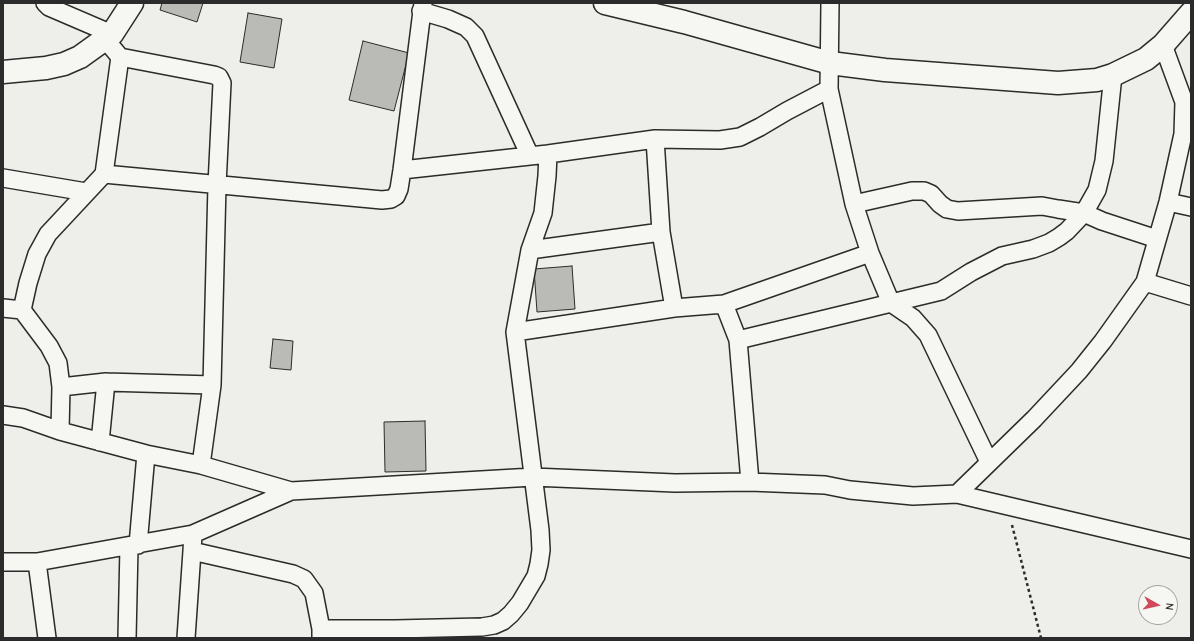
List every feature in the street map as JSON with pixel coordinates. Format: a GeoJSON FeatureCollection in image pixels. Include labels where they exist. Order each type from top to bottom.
{"type":"FeatureCollection","features":[{"type":"Feature","properties":{"kind":"street"},"geometry":{"type":"LineString","coordinates":[[22,310],[37,254],[48,234],[104,174],[120,57],[109,37],[49,7],[45,3]]}},
{"type":"Feature","properties":{"kind":"street"},"geometry":{"type":"LineString","coordinates":[[3,72],[46,68],[64,64],[80,57],[109,37],[132,3]]}},
{"type":"Feature","properties":{"kind":"street"},"geometry":{"type":"LineString","coordinates":[[605,3],[684,22],[830,63],[885,70],[1058,83],[1097,80],[1146,59],[1164,45],[1191,13]]}},
{"type":"Feature","properties":{"kind":"street"},"geometry":{"type":"LineString","coordinates":[[830,3],[829,89],[854,204],[870,253],[891,303],[913,318],[928,335],[989,462]]}},
{"type":"Feature","properties":{"kind":"street"},"geometry":{"type":"LineString","coordinates":[[104,174],[382,200],[391,199],[396,196],[398,192],[402,170],[422,7],[466,27],[474,36],[530,156]]}},
{"type":"Feature","properties":{"kind":"street"},"geometry":{"type":"LineString","coordinates":[[957,494],[1034,419],[1079,371],[1103,341],[1145,282],[1168,202],[1183,134],[1187,102],[1164,45]]}},
{"type":"Feature","properties":{"kind":"street"},"geometry":{"type":"LineString","coordinates":[[120,57],[214,74],[219,77],[222,83],[217,185],[212,385],[201,465]]}},
{"type":"Feature","properties":{"kind":"street"},"geometry":{"type":"LineString","coordinates":[[1093,217],[1097,190],[1104,161],[1118,72]]}},
{"type":"Feature","properties":{"kind":"street"},"geometry":{"type":"LineString","coordinates":[[402,170],[548,154],[655,139],[720,140],[740,137],[760,128],[787,111],[829,89]]}},
{"type":"Feature","properties":{"kind":"street"},"geometry":{"type":"LineString","coordinates":[[655,139],[661,232],[674,308]]}},
{"type":"Feature","properties":{"kind":"street"},"geometry":{"type":"LineString","coordinates":[[192,551],[294,574],[304,579],[314,593],[321,634],[395,629],[482,627],[494,625],[503,621],[511,614],[520,603],[536,576],[541,550],[540,530],[515,332],[530,250],[543,213],[548,154]]}},
{"type":"Feature","properties":{"kind":"street"},"geometry":{"type":"LineString","coordinates":[[3,178],[86,192]]}},
{"type":"Feature","properties":{"kind":"street"},"geometry":{"type":"LineString","coordinates":[[854,204],[912,191],[924,191],[931,194],[947,209],[958,211],[1042,206],[1093,217],[1157,239]]}},
{"type":"Feature","properties":{"kind":"street"},"geometry":{"type":"LineString","coordinates":[[1168,202],[1191,207]]}},
{"type":"Feature","properties":{"kind":"street"},"geometry":{"type":"LineString","coordinates":[[738,340],[941,291],[971,272],[1002,256],[1033,249],[1049,243],[1093,217]]}},
{"type":"Feature","properties":{"kind":"street"},"geometry":{"type":"LineString","coordinates":[[530,250],[661,232]]}},
{"type":"Feature","properties":{"kind":"street"},"geometry":{"type":"LineString","coordinates":[[515,332],[674,308],[724,304],[870,253]]}},
{"type":"Feature","properties":{"kind":"street"},"geometry":{"type":"LineString","coordinates":[[1145,282],[1191,296]]}},
{"type":"Feature","properties":{"kind":"street"},"geometry":{"type":"LineString","coordinates":[[724,304],[738,340],[750,482]]}},
{"type":"Feature","properties":{"kind":"street"},"geometry":{"type":"LineString","coordinates":[[3,308],[22,310],[49,346],[58,362],[61,387],[60,431]]}},
{"type":"Feature","properties":{"kind":"street"},"geometry":{"type":"LineString","coordinates":[[61,387],[106,382],[212,385]]}},
{"type":"Feature","properties":{"kind":"street"},"geometry":{"type":"LineString","coordinates":[[100,442],[106,382]]}},
{"type":"Feature","properties":{"kind":"street"},"geometry":{"type":"LineString","coordinates":[[3,416],[23,418],[60,431],[146,454],[201,465],[291,492]]}},
{"type":"Feature","properties":{"kind":"street"},"geometry":{"type":"LineString","coordinates":[[127,638],[134,546],[146,454]]}},
{"type":"Feature","properties":{"kind":"street"},"geometry":{"type":"LineString","coordinates":[[3,562],[37,562],[134,546],[193,534],[291,492],[533,477],[674,483],[750,482],[825,485],[850,490],[913,496],[957,494],[1191,548]]}},
{"type":"Feature","properties":{"kind":"street"},"geometry":{"type":"LineString","coordinates":[[186,638],[193,534]]}},
{"type":"Feature","properties":{"kind":"street"},"geometry":{"type":"LineString","coordinates":[[37,562],[47,638]]}},
{"type":"Feature","properties":{"kind":"path"},"geometry":{"type":"LineString","coordinates":[[1007,505],[1041,638]]}},
{"type":"Feature","properties":{"kind":"building"},"geometry":{"type":"Polygon","coordinates":[[[162,3],[203,3],[197,22],[160,10],[162,3]]]}},
{"type":"Feature","properties":{"kind":"building"},"geometry":{"type":"Polygon","coordinates":[[[248,13],[282,19],[274,68],[240,62],[248,13]]]}},
{"type":"Feature","properties":{"kind":"building"},"geometry":{"type":"Polygon","coordinates":[[[363,41],[409,53],[394,111],[349,100],[363,41]]]}},
{"type":"Feature","properties":{"kind":"building"},"geometry":{"type":"Polygon","coordinates":[[[572,266],[575,309],[537,312],[534,269],[572,266]]]}},
{"type":"Feature","properties":{"kind":"building"},"geometry":{"type":"Polygon","coordinates":[[[273,339],[293,341],[291,370],[270,368],[273,339]]]}},
{"type":"Feature","properties":{"kind":"building"},"geometry":{"type":"Polygon","coordinates":[[[425,421],[426,471],[385,472],[384,422],[425,421]]]}}]}
